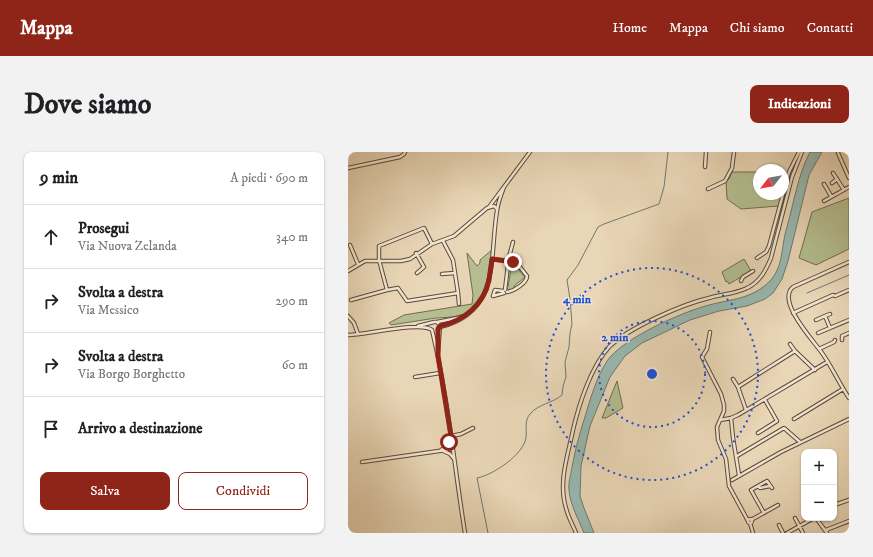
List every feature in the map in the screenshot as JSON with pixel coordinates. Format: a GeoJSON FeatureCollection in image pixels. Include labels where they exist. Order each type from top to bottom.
{"type":"FeatureCollection","features":[{"type":"Feature","properties":{"kind":"street"},"geometry":{"type":"LineString","coordinates":[[348,168],[400,157],[405,152]]}},
{"type":"Feature","properties":{"kind":"street"},"geometry":{"type":"LineString","coordinates":[[348,271],[358,264],[365,262],[379,260],[401,261],[410,259],[416,253],[432,244],[454,236],[487,208],[530,152]]}},
{"type":"Feature","properties":{"kind":"street"},"geometry":{"type":"LineString","coordinates":[[705,167],[706,152]]}},
{"type":"Feature","properties":{"kind":"street"},"geometry":{"type":"LineString","coordinates":[[708,189],[725,181],[732,168],[734,152]]}},
{"type":"Feature","properties":{"kind":"street"},"geometry":{"type":"LineString","coordinates":[[757,258],[766,252],[769,246],[790,172],[801,152]]}},
{"type":"Feature","properties":{"kind":"street"},"geometry":{"type":"LineString","coordinates":[[576,533],[566,509],[563,488],[564,474],[577,416],[588,384],[597,364],[610,346],[623,336],[689,304],[710,297],[742,290],[752,285],[762,276],[767,269],[771,258],[792,177],[801,152]]}},
{"type":"Feature","properties":{"kind":"street"},"geometry":{"type":"LineString","coordinates":[[838,153],[849,178]]}},
{"type":"Feature","properties":{"kind":"street"},"geometry":{"type":"LineString","coordinates":[[833,173],[844,190]]}},
{"type":"Feature","properties":{"kind":"street"},"geometry":{"type":"LineString","coordinates":[[832,183],[837,179]]}},
{"type":"Feature","properties":{"kind":"street"},"geometry":{"type":"LineString","coordinates":[[824,184],[831,196]]}},
{"type":"Feature","properties":{"kind":"street"},"geometry":{"type":"LineString","coordinates":[[414,327],[427,327],[435,331],[465,316],[476,306],[484,295],[489,281],[497,208],[504,187]]}},
{"type":"Feature","properties":{"kind":"street"},"geometry":{"type":"LineString","coordinates":[[824,201],[849,187]]}},
{"type":"Feature","properties":{"kind":"street"},"geometry":{"type":"LineString","coordinates":[[487,208],[494,206],[497,208]]}},
{"type":"Feature","properties":{"kind":"street"},"geometry":{"type":"LineString","coordinates":[[386,290],[379,260],[379,246],[424,228],[432,244]]}},
{"type":"Feature","properties":{"kind":"street"},"geometry":{"type":"LineString","coordinates":[[443,241],[453,260],[459,304]]}},
{"type":"Feature","properties":{"kind":"street"},"geometry":{"type":"LineString","coordinates":[[492,259],[508,261],[516,262],[528,277],[514,290],[505,291],[508,261],[510,248],[513,242]]}},
{"type":"Feature","properties":{"kind":"street"},"geometry":{"type":"LineString","coordinates":[[350,245],[358,264]]}},
{"type":"Feature","properties":{"kind":"street"},"geometry":{"type":"LineString","coordinates":[[416,253],[424,267],[417,273]]}},
{"type":"Feature","properties":{"kind":"street"},"geometry":{"type":"LineString","coordinates":[[849,262],[793,287],[788,296],[793,313],[819,349],[849,398]]}},
{"type":"Feature","properties":{"kind":"street"},"geometry":{"type":"LineString","coordinates":[[741,281],[742,278],[752,271]]}},
{"type":"Feature","properties":{"kind":"street"},"geometry":{"type":"LineString","coordinates":[[442,274],[455,273]]}},
{"type":"Feature","properties":{"kind":"street"},"geometry":{"type":"LineString","coordinates":[[351,300],[398,288],[407,301],[458,293]]}},
{"type":"Feature","properties":{"kind":"street"},"geometry":{"type":"LineString","coordinates":[[793,313],[833,295],[835,296],[849,290]]}},
{"type":"Feature","properties":{"kind":"street"},"geometry":{"type":"LineString","coordinates":[[816,320],[830,314]]}},
{"type":"Feature","properties":{"kind":"street"},"geometry":{"type":"LineString","coordinates":[[348,316],[354,323],[356,335]]}},
{"type":"Feature","properties":{"kind":"street"},"geometry":{"type":"LineString","coordinates":[[348,336],[414,327],[465,316]]}},
{"type":"Feature","properties":{"kind":"street"},"geometry":{"type":"LineString","coordinates":[[825,316],[830,328]]}},
{"type":"Feature","properties":{"kind":"street"},"geometry":{"type":"LineString","coordinates":[[818,333],[849,320]]}},
{"type":"Feature","properties":{"kind":"street"},"geometry":{"type":"LineString","coordinates":[[437,322],[439,328],[438,356]]}},
{"type":"Feature","properties":{"kind":"street"},"geometry":{"type":"LineString","coordinates":[[431,323],[453,448],[465,533]]}},
{"type":"Feature","properties":{"kind":"street"},"geometry":{"type":"LineString","coordinates":[[710,332],[707,350],[702,357],[723,399],[724,411],[717,427],[718,440],[726,459],[728,484],[749,522],[753,533]]}},
{"type":"Feature","properties":{"kind":"street"},"geometry":{"type":"LineString","coordinates":[[842,340],[842,336],[849,333]]}},
{"type":"Feature","properties":{"kind":"street"},"geometry":{"type":"LineString","coordinates":[[434,337],[439,335]]}},
{"type":"Feature","properties":{"kind":"street"},"geometry":{"type":"LineString","coordinates":[[819,349],[834,342],[835,340]]}},
{"type":"Feature","properties":{"kind":"street"},"geometry":{"type":"LineString","coordinates":[[790,344],[814,370]]}},
{"type":"Feature","properties":{"kind":"street"},"geometry":{"type":"LineString","coordinates":[[738,387],[795,351]]}},
{"type":"Feature","properties":{"kind":"street"},"geometry":{"type":"LineString","coordinates":[[720,420],[731,418],[765,400],[827,362]]}},
{"type":"Feature","properties":{"kind":"street"},"geometry":{"type":"LineString","coordinates":[[415,377],[440,373]]}},
{"type":"Feature","properties":{"kind":"street"},"geometry":{"type":"LineString","coordinates":[[733,379],[738,387],[746,410]]}},
{"type":"Feature","properties":{"kind":"street"},"geometry":{"type":"LineString","coordinates":[[794,419],[843,389]]}},
{"type":"Feature","properties":{"kind":"street"},"geometry":{"type":"LineString","coordinates":[[758,433],[777,421],[765,400]]}},
{"type":"Feature","properties":{"kind":"street"},"geometry":{"type":"LineString","coordinates":[[731,418],[739,476]]}},
{"type":"Feature","properties":{"kind":"street"},"geometry":{"type":"LineString","coordinates":[[732,480],[800,442],[849,419]]}},
{"type":"Feature","properties":{"kind":"street"},"geometry":{"type":"LineString","coordinates":[[451,436],[461,434],[473,428]]}},
{"type":"Feature","properties":{"kind":"street"},"geometry":{"type":"LineString","coordinates":[[737,456],[784,428],[800,442]]}},
{"type":"Feature","properties":{"kind":"street"},"geometry":{"type":"LineString","coordinates":[[441,450],[448,444],[451,436]]}},
{"type":"Feature","properties":{"kind":"street"},"geometry":{"type":"LineString","coordinates":[[362,462],[453,448]]}},
{"type":"Feature","properties":{"kind":"street"},"geometry":{"type":"LineString","coordinates":[[441,450],[450,454],[454,460]]}},
{"type":"Feature","properties":{"kind":"street"},"geometry":{"type":"LineString","coordinates":[[758,486],[760,488],[771,487],[767,481],[758,486],[751,490],[764,513]]}},
{"type":"Feature","properties":{"kind":"street"},"geometry":{"type":"LineString","coordinates":[[837,505],[849,500]]}},
{"type":"Feature","properties":{"kind":"street"},"geometry":{"type":"LineString","coordinates":[[749,522],[752,522],[752,520],[778,505]]}},
{"type":"Feature","properties":{"kind":"street"},"geometry":{"type":"LineString","coordinates":[[795,518],[803,533]]}},
{"type":"Feature","properties":{"kind":"street"},"geometry":{"type":"LineString","coordinates":[[787,533],[809,521]]}},
{"type":"Feature","properties":{"kind":"street"},"geometry":{"type":"LineString","coordinates":[[817,521],[826,532],[849,521]]}},
{"type":"Feature","properties":{"kind":"street"},"geometry":{"type":"LineString","coordinates":[[779,525],[783,533]]}},
{"type":"Feature","properties":{"kind":"green space"},"geometry":{"type":"Polygon","coordinates":[[[732,172],[753,172],[753,200],[781,200],[779,206],[741,209],[727,199],[726,182],[732,172]]]}},
{"type":"Feature","properties":{"kind":"green space"},"geometry":{"type":"Polygon","coordinates":[[[849,198],[849,249],[816,265],[799,258],[812,212],[849,198]]]}},
{"type":"Feature","properties":{"kind":"green space"},"geometry":{"type":"Polygon","coordinates":[[[493,249],[490,281],[484,296],[476,307],[464,314],[453,317],[391,325],[389,323],[404,315],[472,304],[473,295],[467,253],[477,266],[480,263],[480,260],[493,249]]]}},
{"type":"Feature","properties":{"kind":"green space"},"geometry":{"type":"Polygon","coordinates":[[[744,259],[751,271],[729,284],[727,281],[726,282],[722,272],[744,259]]]}},
{"type":"Feature","properties":{"kind":"green space"},"geometry":{"type":"Polygon","coordinates":[[[512,263],[516,264],[515,266],[525,277],[514,286],[514,289],[509,290],[506,287],[508,287],[511,269],[510,265],[512,263]]]}},
{"type":"Feature","properties":{"kind":"green space"},"geometry":{"type":"Polygon","coordinates":[[[617,381],[623,408],[606,418],[602,418],[617,381]]]}},
{"type":"Feature","properties":{"kind":"water"},"geometry":{"type":"Polygon","coordinates":[[[810,152],[822,152],[809,175],[788,261],[782,279],[773,293],[765,299],[747,306],[719,311],[690,320],[642,343],[625,356],[610,377],[590,426],[581,466],[580,496],[594,533],[584,533],[571,501],[569,481],[577,443],[596,382],[607,361],[615,352],[626,344],[654,327],[698,308],[749,295],[756,292],[770,281],[778,269],[785,234],[802,170],[810,152]]]}},
{"type":"Feature","properties":{"kind":"waterway"},"geometry":{"type":"LineString","coordinates":[[488,533],[477,478],[499,469],[513,457],[524,444],[526,438],[526,422],[530,414],[537,408],[562,395],[566,377],[565,362],[569,347],[572,324],[567,280],[578,265],[598,227],[659,204],[664,187],[668,152]]}},
{"type":"Feature","properties":{"kind":"waterway"},"geometry":{"type":"LineString","coordinates":[[807,293],[849,275]]}},
{"type":"Feature","properties":{"kind":"route"},"geometry":{"type":"LineString","coordinates":[[449,442],[451,436],[438,356],[438,329],[440,326],[465,316],[481,301],[489,281],[492,259],[513,262]]}}]}
